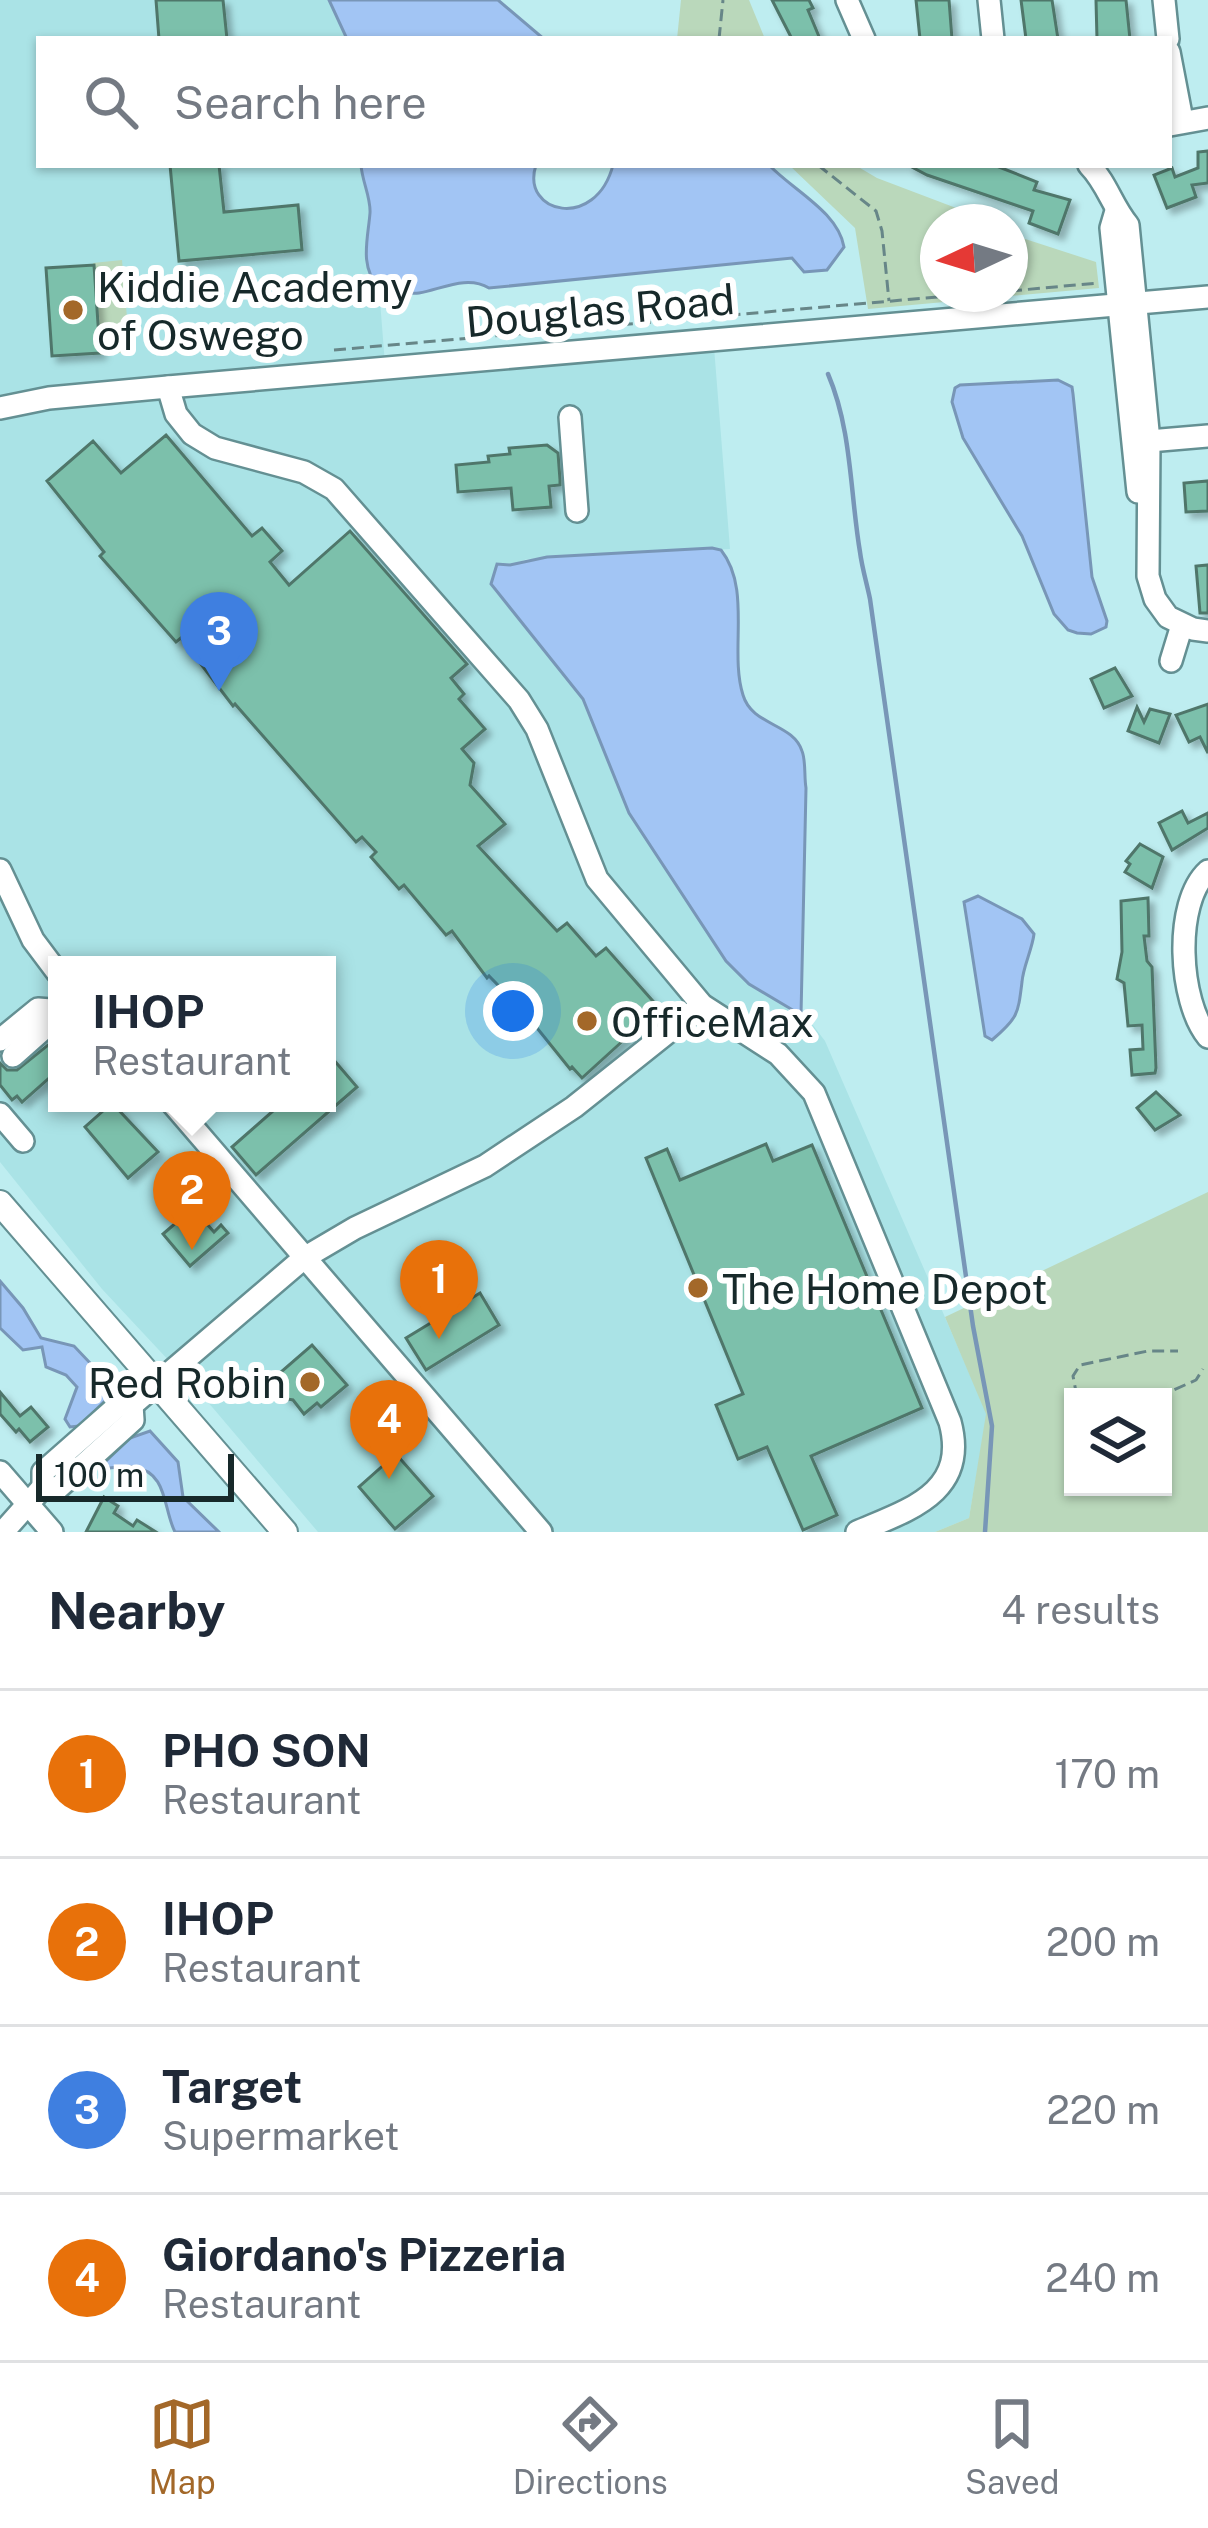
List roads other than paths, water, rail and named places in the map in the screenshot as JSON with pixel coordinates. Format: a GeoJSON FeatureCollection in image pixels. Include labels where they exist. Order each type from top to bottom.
{"type":"FeatureCollection","features":[{"type":"Feature","properties":{"kind":"main road"},"geometry":{"type":"LineString","coordinates":[[0,1203],[285,1532]]}},
{"type":"Feature","properties":{"kind":"street"},"geometry":{"type":"LineString","coordinates":[[847,0],[863,36]]}},
{"type":"Feature","properties":{"kind":"street"},"geometry":{"type":"LineString","coordinates":[[989,0],[993,36]]}},
{"type":"Feature","properties":{"kind":"street"},"geometry":{"type":"LineString","coordinates":[[1164,0],[1168,36]]}},
{"type":"Feature","properties":{"kind":"street"},"geometry":{"type":"LineString","coordinates":[[1172,82],[1176,123],[1208,118]]}},
{"type":"Feature","properties":{"kind":"street"},"geometry":{"type":"LineString","coordinates":[[1100,168],[1117,211],[1111,228],[1149,441],[1148,576],[1155,599],[1168,616],[1208,631]]}},
{"type":"Feature","properties":{"kind":"street","name":"Douglas Road"},"geometry":{"type":"LineString","coordinates":[[0,408],[168,386],[1208,298]]}},
{"type":"Feature","properties":{"kind":"street"},"geometry":{"type":"LineString","coordinates":[[1128,305],[1140,522],[1147,546]]}},
{"type":"Feature","properties":{"kind":"street"},"geometry":{"type":"LineString","coordinates":[[168,386],[176,413],[214,448],[304,472],[334,489],[519,700],[542,742],[597,879],[702,1005],[778,1054],[814,1093],[950,1422],[952,1456],[939,1488],[917,1506],[856,1532]]}},
{"type":"Feature","properties":{"kind":"street"},"geometry":{"type":"LineString","coordinates":[[570,417],[577,511]]}},
{"type":"Feature","properties":{"kind":"street"},"geometry":{"type":"LineString","coordinates":[[1149,441],[1208,436]]}},
{"type":"Feature","properties":{"kind":"street"},"geometry":{"type":"LineString","coordinates":[[1171,661],[1182,625]]}},
{"type":"Feature","properties":{"kind":"street"},"geometry":{"type":"LineString","coordinates":[[0,871],[33,940],[48,960]]}},
{"type":"Feature","properties":{"kind":"street"},"geometry":{"type":"LineString","coordinates":[[1208,871],[1191,892],[1183,920],[1192,1007],[1208,1037]]}},
{"type":"Feature","properties":{"kind":"street"},"geometry":{"type":"LineString","coordinates":[[3,1532],[35,1495],[58,1488],[133,1420],[132,1406],[158,1382],[304,1258],[355,1228],[485,1166],[574,1107],[702,1005]]}},
{"type":"Feature","properties":{"kind":"street"},"geometry":{"type":"LineString","coordinates":[[7,1048],[38,1009],[48,1010]]}},
{"type":"Feature","properties":{"kind":"street"},"geometry":{"type":"LineString","coordinates":[[180,1112],[541,1532]]}},
{"type":"Feature","properties":{"kind":"street"},"geometry":{"type":"LineString","coordinates":[[0,1114],[23,1141]]}},
{"type":"Feature","properties":{"kind":"street"},"geometry":{"type":"LineString","coordinates":[[0,1472],[35,1495],[52,1532]]}},
{"type":"Feature","properties":{"kind":"waterway"},"geometry":{"type":"LineString","coordinates":[[828,374],[846,439],[973,1326],[992,1426],[985,1532]]}},
{"type":"Feature","properties":{"kind":"place","name":"Kiddie Academy of Oswego"},"geometry":{"type":"Point","coordinates":[73,310]}},
{"type":"Feature","properties":{"kind":"place","name":"Target"},"geometry":{"type":"Point","coordinates":[219,691]}},
{"type":"Feature","properties":{"kind":"place","name":"OfficeMax"},"geometry":{"type":"Point","coordinates":[587,1021]}},
{"type":"Feature","properties":{"kind":"place","name":"IHOP"},"geometry":{"type":"Point","coordinates":[192,1250]}},
{"type":"Feature","properties":{"kind":"place","name":"The Home Depot"},"geometry":{"type":"Point","coordinates":[698,1288]}},
{"type":"Feature","properties":{"kind":"place","name":"PHO SON"},"geometry":{"type":"Point","coordinates":[439,1339]}},
{"type":"Feature","properties":{"kind":"place","name":"Red Robin"},"geometry":{"type":"Point","coordinates":[310,1382]}},
{"type":"Feature","properties":{"kind":"place","name":"Giordano's Pizzeria"},"geometry":{"type":"Point","coordinates":[389,1479]}}]}
